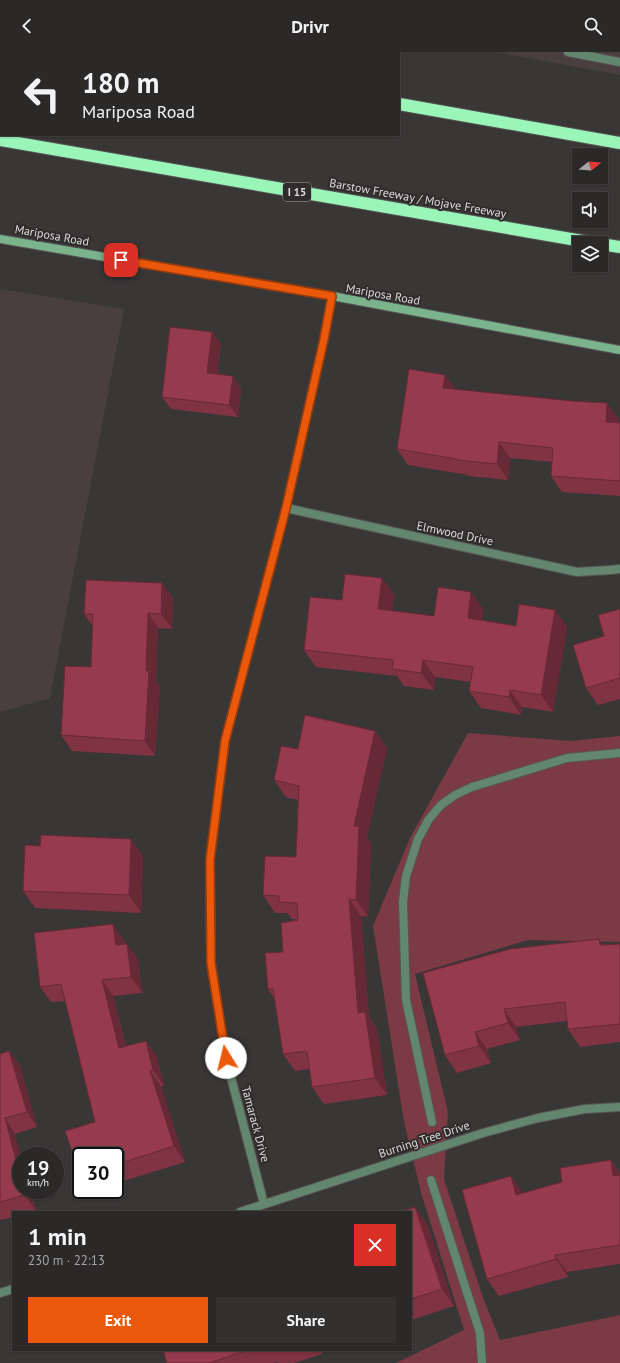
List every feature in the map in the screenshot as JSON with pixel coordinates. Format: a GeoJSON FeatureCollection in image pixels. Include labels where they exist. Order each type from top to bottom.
{"type":"FeatureCollection","features":[{"type":"Feature","properties":{"kind":"highway"},"geometry":{"type":"LineString","coordinates":[[400,104],[620,143]]}},
{"type":"Feature","properties":{"kind":"highway","name":"Barstow Freeway / Mojave Freeway"},"geometry":{"type":"LineString","coordinates":[[0,140],[572,239]]}},
{"type":"Feature","properties":{"kind":"highway"},"geometry":{"type":"LineString","coordinates":[[608,245],[620,247]]}},
{"type":"Feature","properties":{"kind":"main road","name":"Mariposa Road"},"geometry":{"type":"LineString","coordinates":[[0,238],[332,296],[620,350]]}},
{"type":"Feature","properties":{"kind":"street"},"geometry":{"type":"LineString","coordinates":[[568,52],[620,62]]}},
{"type":"Feature","properties":{"kind":"street","name":"Tamarack Drive"},"geometry":{"type":"LineString","coordinates":[[264,1204],[226,1058],[211,963],[210,860],[225,741],[286,508],[324,339],[332,296]]}},
{"type":"Feature","properties":{"kind":"street","name":"Elmwood Drive"},"geometry":{"type":"LineString","coordinates":[[286,508],[578,572],[620,569]]}},
{"type":"Feature","properties":{"kind":"street"},"geometry":{"type":"LineString","coordinates":[[432,1122],[406,1000],[403,902],[406,876],[418,839],[429,819],[441,805],[455,795],[466,790],[567,758],[620,753]]}},
{"type":"Feature","properties":{"kind":"street","name":"Burning Tree Drive"},"geometry":{"type":"LineString","coordinates":[[243,1211],[483,1133],[586,1109],[620,1107]]}},
{"type":"Feature","properties":{"kind":"street"},"geometry":{"type":"LineString","coordinates":[[431,1180],[480,1333],[482,1363]]}},
{"type":"Feature","properties":{"kind":"street"},"geometry":{"type":"LineString","coordinates":[[0,1293],[12,1289]]}},
{"type":"Feature","properties":{"kind":"shaded area"},"geometry":{"type":"Polygon","coordinates":[[[496,52],[620,52],[620,75],[496,52]]]}},
{"type":"Feature","properties":{"kind":"shaded area"},"geometry":{"type":"Polygon","coordinates":[[[0,289],[124,309],[50,698],[0,712],[0,289]]]}},
{"type":"Feature","properties":{"kind":"shaded area"},"geometry":{"type":"Polygon","coordinates":[[[468,733],[570,741],[620,736],[620,942],[528,940],[415,974],[448,1112],[444,1179],[482,1295],[500,1340],[620,1315],[620,1363],[396,1363],[464,1330],[422,1196],[404,1122],[373,926],[410,838],[468,733]]]}},
{"type":"Feature","properties":{"kind":"building"},"geometry":{"type":"Polygon","coordinates":[[[170,327],[212,332],[207,373],[233,376],[229,405],[162,397],[170,327]]]}},
{"type":"Feature","properties":{"kind":"building"},"geometry":{"type":"Polygon","coordinates":[[[409,369],[445,375],[443,388],[607,403],[606,422],[620,423],[620,481],[551,476],[553,448],[499,442],[497,464],[457,460],[397,449],[409,369]]]}},
{"type":"Feature","properties":{"kind":"building"},"geometry":{"type":"Polygon","coordinates":[[[345,574],[382,578],[378,609],[434,616],[438,587],[471,592],[468,618],[516,626],[519,604],[555,610],[541,695],[510,690],[509,697],[469,691],[473,667],[423,660],[421,673],[392,669],[393,660],[304,650],[310,597],[342,600],[345,574]]]}},
{"type":"Feature","properties":{"kind":"building"},"geometry":{"type":"Polygon","coordinates":[[[86,580],[162,583],[161,614],[148,613],[146,671],[149,671],[145,741],[61,735],[65,666],[91,667],[93,614],[84,614],[86,580]]]}},
{"type":"Feature","properties":{"kind":"building"},"geometry":{"type":"Polygon","coordinates":[[[620,609],[620,678],[586,688],[573,645],[604,636],[598,615],[620,609]]]}},
{"type":"Feature","properties":{"kind":"building"},"geometry":{"type":"Polygon","coordinates":[[[305,715],[375,731],[354,826],[359,826],[356,900],[349,899],[358,1013],[365,1012],[375,1078],[312,1087],[307,1051],[283,1054],[273,989],[268,989],[265,953],[283,952],[281,923],[298,920],[297,903],[279,902],[279,896],[263,895],[265,856],[296,857],[299,786],[274,780],[281,746],[298,749],[305,715]]]}},
{"type":"Feature","properties":{"kind":"building"},"geometry":{"type":"Polygon","coordinates":[[[41,835],[131,839],[129,895],[23,891],[25,845],[40,846],[41,835]]]}},
{"type":"Feature","properties":{"kind":"building"},"geometry":{"type":"Polygon","coordinates":[[[113,924],[116,945],[127,944],[131,977],[102,980],[119,1048],[146,1041],[153,1070],[150,1071],[174,1146],[124,1162],[124,1147],[72,1147],[72,1152],[65,1131],[95,1122],[61,984],[40,987],[34,933],[113,924]]]}},
{"type":"Feature","properties":{"kind":"building"},"geometry":{"type":"Polygon","coordinates":[[[599,939],[600,945],[620,944],[620,1024],[568,1029],[565,1002],[504,1009],[508,1023],[475,1032],[479,1046],[445,1055],[423,973],[510,949],[599,939]]]}},
{"type":"Feature","properties":{"kind":"building"},"geometry":{"type":"Polygon","coordinates":[[[9,1051],[27,1112],[5,1118],[13,1147],[12,1199],[0,1202],[0,1054],[9,1051]]]}},
{"type":"Feature","properties":{"kind":"building"},"geometry":{"type":"Polygon","coordinates":[[[611,1160],[613,1176],[620,1175],[620,1245],[555,1255],[556,1259],[487,1279],[462,1190],[511,1176],[516,1195],[562,1182],[560,1168],[611,1160]]]}},
{"type":"Feature","properties":{"kind":"building"},"geometry":{"type":"Polygon","coordinates":[[[415,1207],[442,1289],[412,1299],[412,1211],[402,1211],[415,1207]]]}},
{"type":"Feature","properties":{"kind":"building"},"geometry":{"type":"Polygon","coordinates":[[[163,1351],[245,1351],[209,1363],[167,1363],[163,1351]]]}},
{"type":"Feature","properties":{"kind":"route"},"geometry":{"type":"LineString","coordinates":[[121,260],[332,296],[324,339],[286,508],[225,741],[210,860],[211,963],[226,1058]]}}]}
